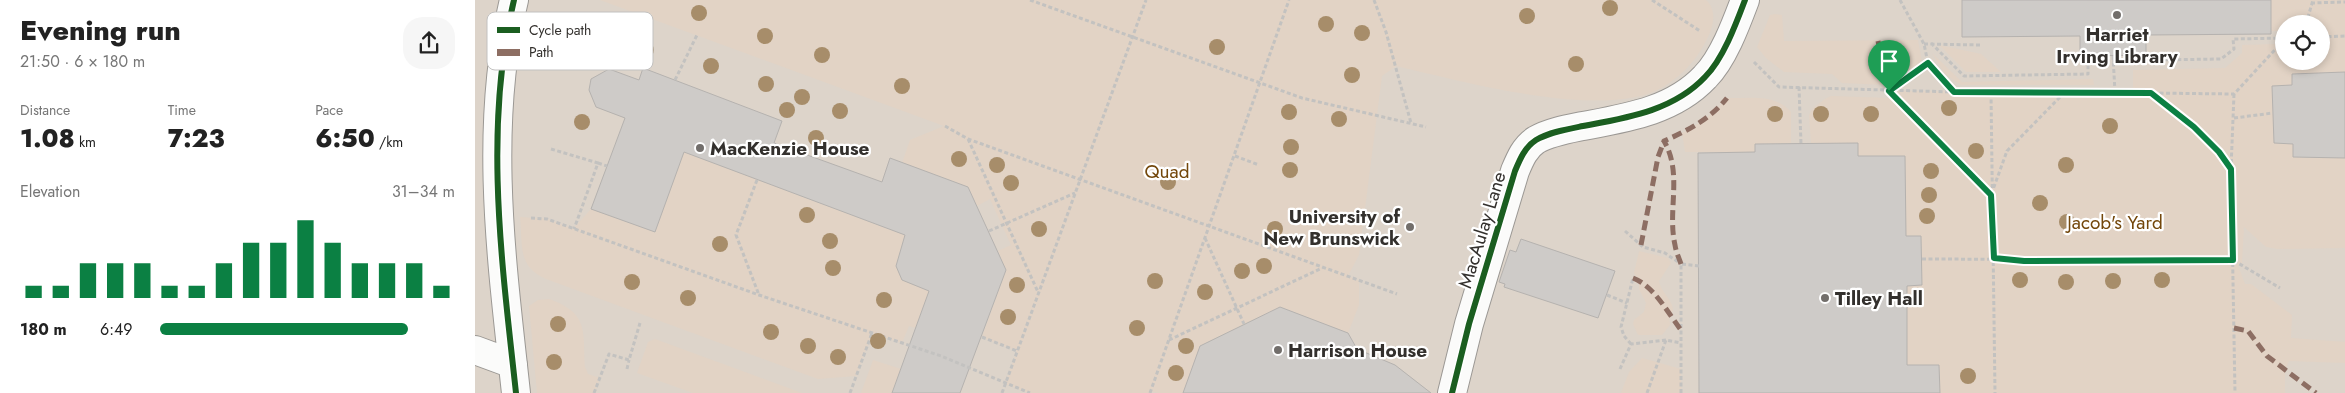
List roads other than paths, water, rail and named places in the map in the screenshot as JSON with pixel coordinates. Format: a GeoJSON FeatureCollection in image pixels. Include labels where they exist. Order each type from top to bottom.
{"type":"FeatureCollection","features":[{"type":"Feature","properties":{"kind":"street","name":"MacAulay Lane"},"geometry":{"type":"LineString","coordinates":[[1452,393],[1477,296],[1515,171],[1525,149],[1537,140],[1562,131],[1635,116],[1656,109],[1679,97],[1705,77],[1725,46],[1745,0]]}},
{"type":"Feature","properties":{"kind":"street"},"geometry":{"type":"LineString","coordinates":[[501,70],[497,163],[516,393]]}},
{"type":"Feature","properties":{"kind":"street"},"geometry":{"type":"LineString","coordinates":[[475,350],[513,364]]}},
{"type":"Feature","properties":{"kind":"place","name":"Harriet Irving Library"},"geometry":{"type":"Point","coordinates":[2117,15]}},
{"type":"Feature","properties":{"kind":"place","name":"MacKenzie House"},"geometry":{"type":"Point","coordinates":[700,148]}},
{"type":"Feature","properties":{"kind":"place","name":"University of New Brunswick"},"geometry":{"type":"Point","coordinates":[1410,227]}},
{"type":"Feature","properties":{"kind":"place","name":"Tilley Hall"},"geometry":{"type":"Point","coordinates":[1825,298]}},
{"type":"Feature","properties":{"kind":"place","name":"Harrison House"},"geometry":{"type":"Point","coordinates":[1278,350]}},
{"type":"Feature","properties":{"kind":"park label","name":"Quad"},"geometry":{"type":"Point","coordinates":[1167,171]}},
{"type":"Feature","properties":{"kind":"park label","name":"Jacob's Yard"},"geometry":{"type":"Point","coordinates":[2115,222]}}]}
